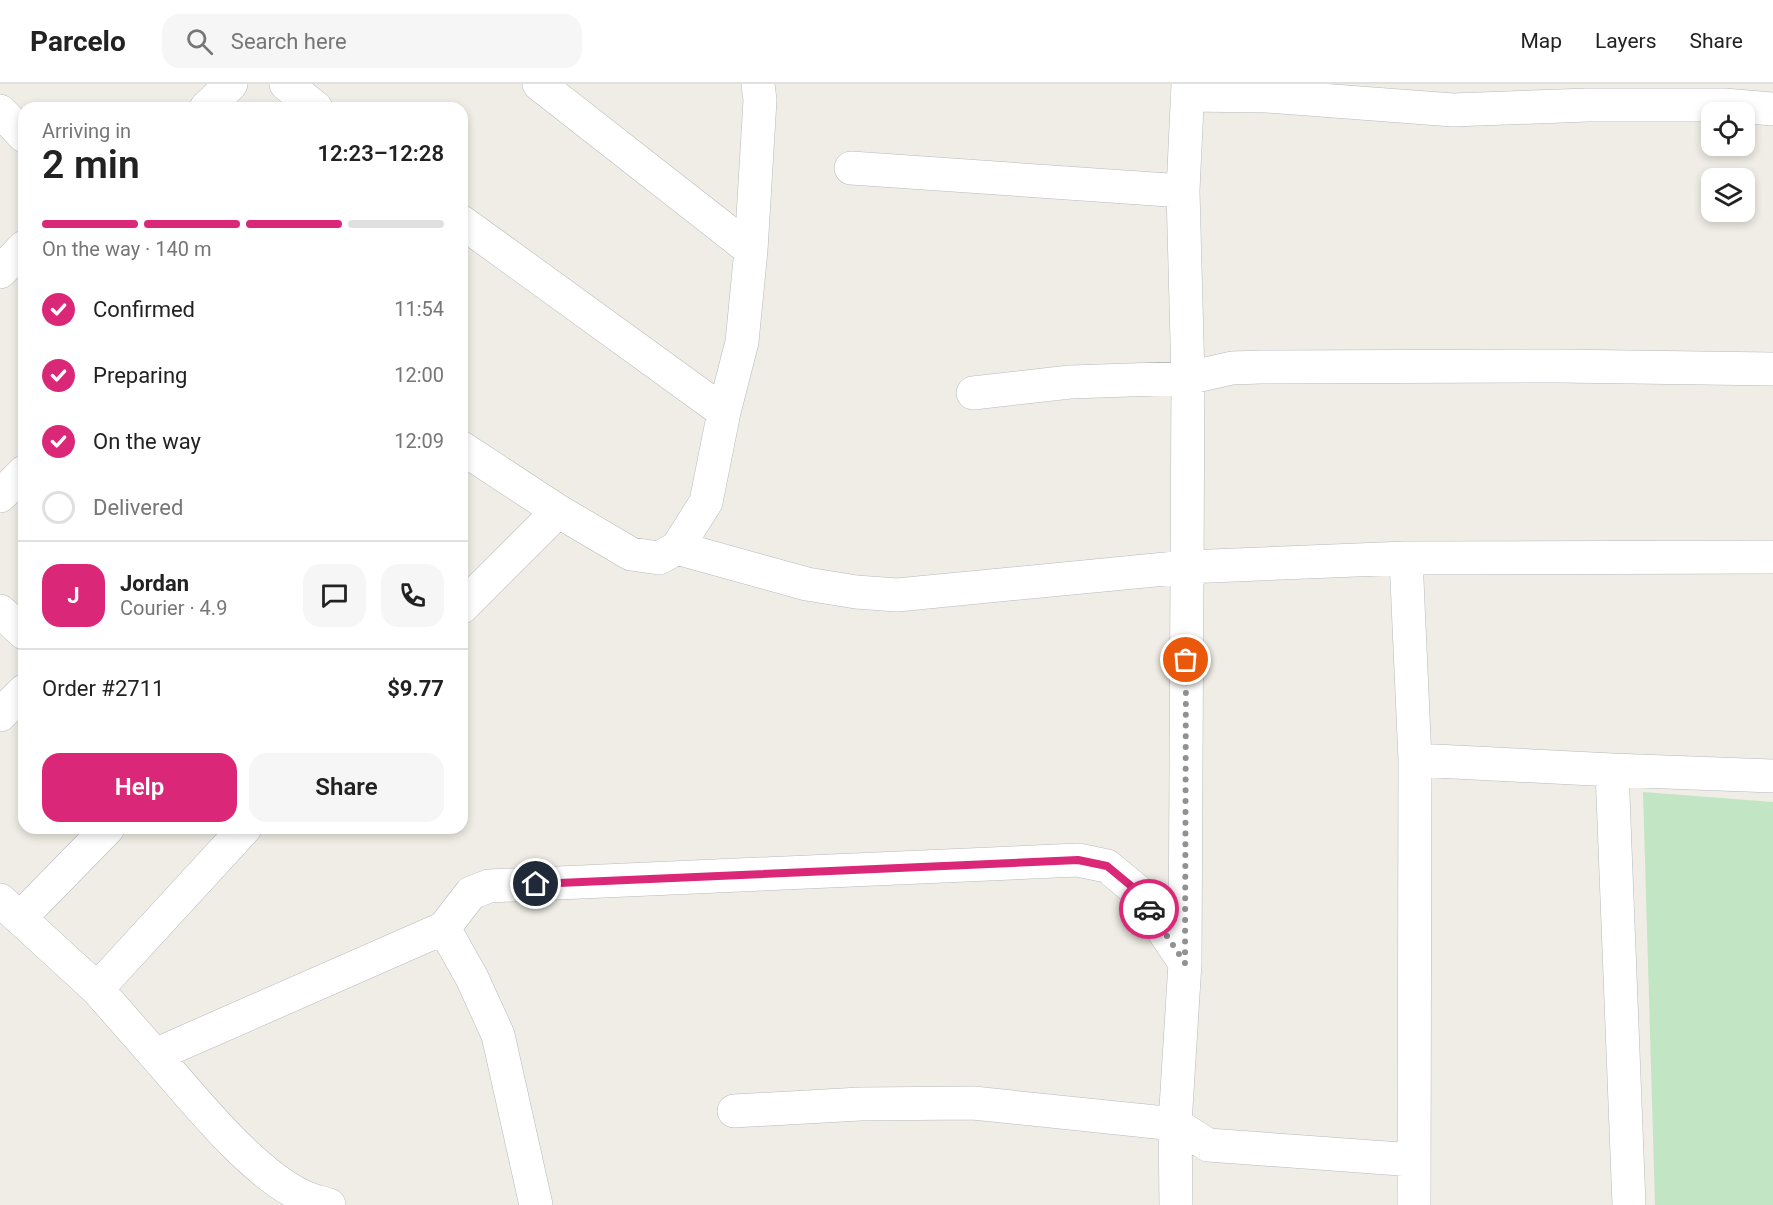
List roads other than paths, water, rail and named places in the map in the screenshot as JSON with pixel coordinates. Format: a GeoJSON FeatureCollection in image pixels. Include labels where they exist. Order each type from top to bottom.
{"type":"FeatureCollection","features":[{"type":"Feature","properties":{"kind":"street"},"geometry":{"type":"LineString","coordinates":[[212,102],[231,84]]}},
{"type":"Feature","properties":{"kind":"street"},"geometry":{"type":"LineString","coordinates":[[286,84],[308,102]]}},
{"type":"Feature","properties":{"kind":"street"},"geometry":{"type":"LineString","coordinates":[[539,84],[751,250]]}},
{"type":"Feature","properties":{"kind":"street"},"geometry":{"type":"LineString","coordinates":[[468,459],[631,554],[659,558],[677,548],[706,502],[724,412],[742,342],[751,250],[760,100],[758,84]]}},
{"type":"Feature","properties":{"kind":"street"},"geometry":{"type":"LineString","coordinates":[[1176,1205],[1175,1124],[1185,963],[1188,378],[1183,191],[1187,90],[1267,96],[1454,97],[1588,105],[1724,105],[1771,100]]}},
{"type":"Feature","properties":{"kind":"street"},"geometry":{"type":"LineString","coordinates":[[0,111],[18,130]]}},
{"type":"Feature","properties":{"kind":"street"},"geometry":{"type":"LineString","coordinates":[[851,168],[1183,191]]}},
{"type":"Feature","properties":{"kind":"street"},"geometry":{"type":"LineString","coordinates":[[468,226],[724,412]]}},
{"type":"Feature","properties":{"kind":"street"},"geometry":{"type":"LineString","coordinates":[[0,272],[18,253]]}},
{"type":"Feature","properties":{"kind":"street"},"geometry":{"type":"LineString","coordinates":[[973,393],[1070,382],[1188,378],[1232,368],[1261,367],[1560,366],[1773,369]]}},
{"type":"Feature","properties":{"kind":"street"},"geometry":{"type":"LineString","coordinates":[[0,496],[18,478]]}},
{"type":"Feature","properties":{"kind":"street"},"geometry":{"type":"LineString","coordinates":[[468,601],[558,511]]}},
{"type":"Feature","properties":{"kind":"street"},"geometry":{"type":"LineString","coordinates":[[677,548],[807,584],[897,596],[1186,567],[1406,558],[1773,557]]}},
{"type":"Feature","properties":{"kind":"street"},"geometry":{"type":"LineString","coordinates":[[1406,558],[1415,760],[1414,1205]]}},
{"type":"Feature","properties":{"kind":"street"},"geometry":{"type":"LineString","coordinates":[[0,611],[18,628]]}},
{"type":"Feature","properties":{"kind":"street"},"geometry":{"type":"LineString","coordinates":[[0,715],[18,697]]}},
{"type":"Feature","properties":{"kind":"street"},"geometry":{"type":"LineString","coordinates":[[1415,760],[1773,776]]}},
{"type":"Feature","properties":{"kind":"street"},"geometry":{"type":"LineString","coordinates":[[1612,770],[1629,1205]]}},
{"type":"Feature","properties":{"kind":"street"},"geometry":{"type":"LineString","coordinates":[[101,834],[10,909],[97,989],[216,1123],[261,1168],[310,1202]]}},
{"type":"Feature","properties":{"kind":"street"},"geometry":{"type":"LineString","coordinates":[[97,989],[232,834]]}},
{"type":"Feature","properties":{"kind":"street"},"geometry":{"type":"LineString","coordinates":[[155,1055],[444,928],[471,893],[489,886],[1078,860],[1107,866],[1136,890],[1185,963]]}},
{"type":"Feature","properties":{"kind":"street"},"geometry":{"type":"LineString","coordinates":[[444,928],[472,978],[498,1035],[536,1205]]}},
{"type":"Feature","properties":{"kind":"street"},"geometry":{"type":"LineString","coordinates":[[734,1111],[860,1104],[973,1103],[1175,1124],[1208,1145],[1414,1160]]}}]}
